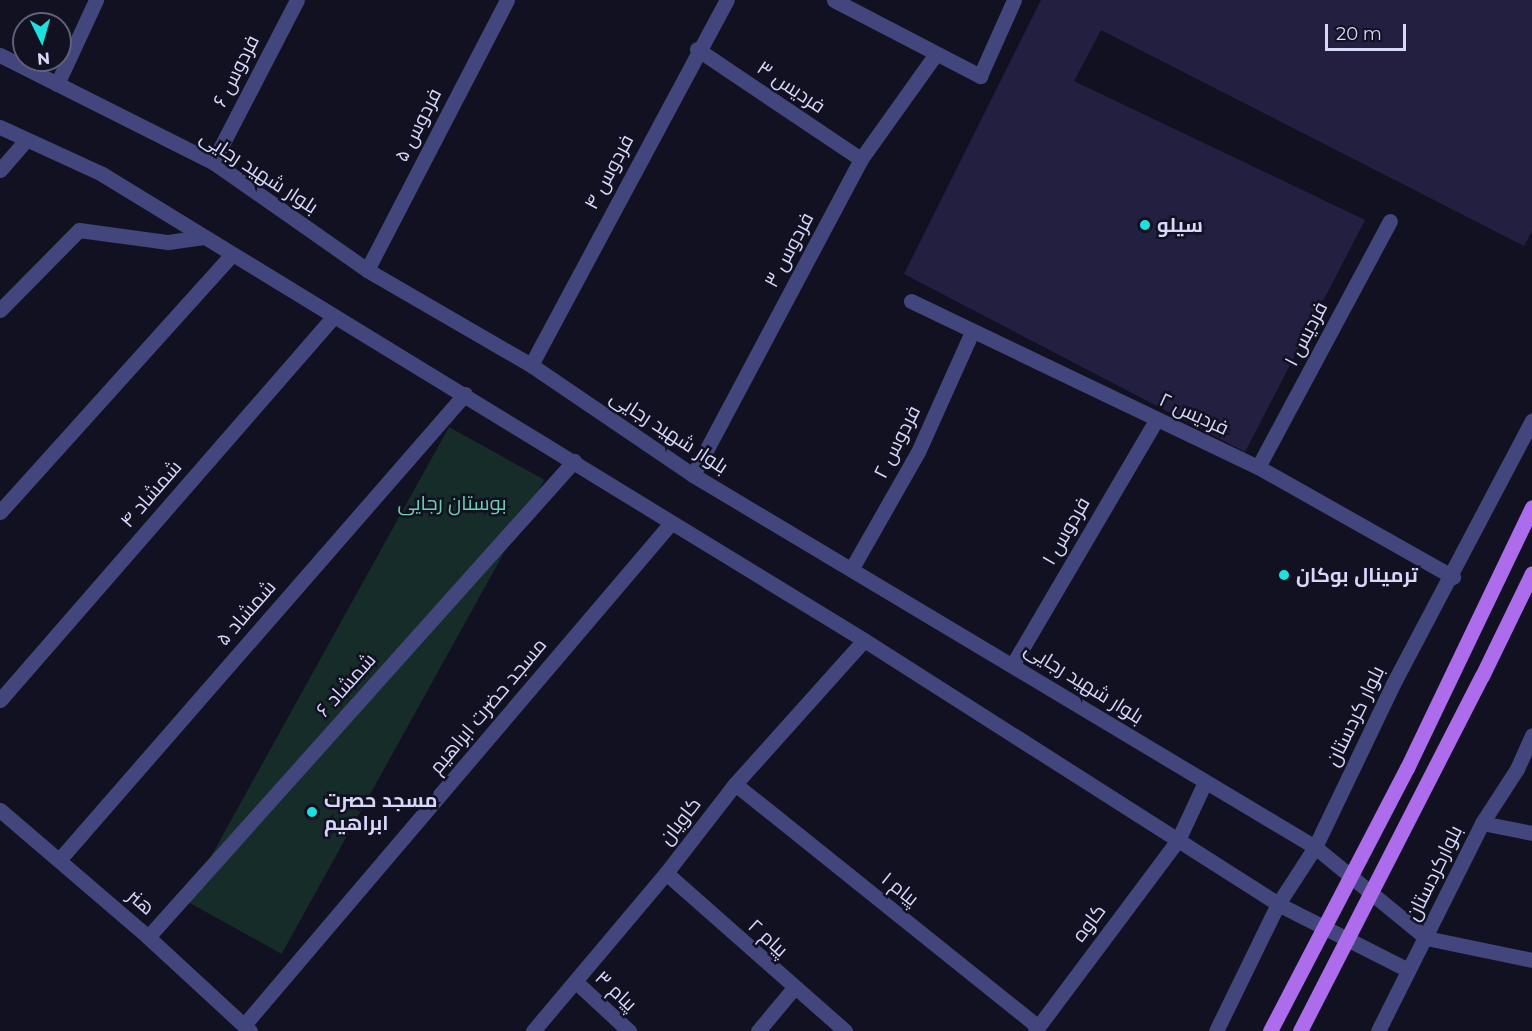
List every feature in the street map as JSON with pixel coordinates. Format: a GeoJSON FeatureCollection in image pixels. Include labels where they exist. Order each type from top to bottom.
{"type":"FeatureCollection","features":[{"type":"Feature","properties":{"kind":"main road"},"geometry":{"type":"LineString","coordinates":[[1270,1031],[1407,768],[1532,507]]}},
{"type":"Feature","properties":{"kind":"main road"},"geometry":{"type":"LineString","coordinates":[[1300,1031],[1482,676],[1532,573]]}},
{"type":"Feature","properties":{"kind":"street"},"geometry":{"type":"LineString","coordinates":[[57,84],[96,0]]}},
{"type":"Feature","properties":{"kind":"street","name":"فردوس ۶"},"geometry":{"type":"LineString","coordinates":[[213,162],[297,0]]}},
{"type":"Feature","properties":{"kind":"street","name":"فردوس ۵"},"geometry":{"type":"LineString","coordinates":[[367,270],[507,0]]}},
{"type":"Feature","properties":{"kind":"street","name":"فردوس ۴"},"geometry":{"type":"LineString","coordinates":[[531,365],[697,49],[727,0]]}},
{"type":"Feature","properties":{"kind":"street"},"geometry":{"type":"LineString","coordinates":[[834,0],[980,76],[1014,0]]}},
{"type":"Feature","properties":{"kind":"street","name":"فردیس ۳"},"geometry":{"type":"LineString","coordinates":[[697,49],[861,159]]}},
{"type":"Feature","properties":{"kind":"street","name":"فردوس ۳"},"geometry":{"type":"LineString","coordinates":[[693,475],[861,159],[936,54]]}},
{"type":"Feature","properties":{"kind":"street","name":"بلوار شهید رجایی"},"geometry":{"type":"LineString","coordinates":[[0,55],[213,162],[367,270],[531,365],[693,475],[1013,664],[1315,847],[1426,938]]}},
{"type":"Feature","properties":{"kind":"street"},"geometry":{"type":"LineString","coordinates":[[0,127],[25,141],[102,174],[864,640],[1278,904],[1408,970]]}},
{"type":"Feature","properties":{"kind":"street"},"geometry":{"type":"LineString","coordinates":[[0,170],[25,141]]}},
{"type":"Feature","properties":{"kind":"street","name":"فردیس ۱"},"geometry":{"type":"LineString","coordinates":[[1258,467],[1390,221]]}},
{"type":"Feature","properties":{"kind":"street"},"geometry":{"type":"LineString","coordinates":[[0,310],[79,230],[168,242],[204,237]]}},
{"type":"Feature","properties":{"kind":"street"},"geometry":{"type":"LineString","coordinates":[[0,512],[232,254]]}},
{"type":"Feature","properties":{"kind":"street","name":"فردیس ۲"},"geometry":{"type":"LineString","coordinates":[[911,301],[1258,467],[1453,577]]}},
{"type":"Feature","properties":{"kind":"street","name":"شمشاد ۴"},"geometry":{"type":"LineString","coordinates":[[0,700],[334,316]]}},
{"type":"Feature","properties":{"kind":"street","name":"فردوس ۲"},"geometry":{"type":"LineString","coordinates":[[852,568],[918,452],[972,332]]}},
{"type":"Feature","properties":{"kind":"street","name":"شمشاد ۵"},"geometry":{"type":"LineString","coordinates":[[59,860],[465,394]]}},
{"type":"Feature","properties":{"kind":"street","name":"فردوس ۱"},"geometry":{"type":"LineString","coordinates":[[1013,664],[1156,420]]}},
{"type":"Feature","properties":{"kind":"street","name":"بلوار کردستان"},"geometry":{"type":"LineString","coordinates":[[1216,1031],[1278,904],[1315,847],[1393,684],[1453,577],[1532,420]]}},
{"type":"Feature","properties":{"kind":"street","name":"شمشاد ۶"},"geometry":{"type":"LineString","coordinates":[[148,937],[574,461]]}},
{"type":"Feature","properties":{"kind":"street","name":"مسجد حضرت ابراهیم"},"geometry":{"type":"LineString","coordinates":[[247,1028],[671,523]]}},
{"type":"Feature","properties":{"kind":"street","name":"کاویان"},"geometry":{"type":"LineString","coordinates":[[533,1031],[666,873],[735,784],[864,640]]}},
{"type":"Feature","properties":{"kind":"street","name":"بلوارکردستان"},"geometry":{"type":"LineString","coordinates":[[1378,1031],[1482,823],[1517,769],[1532,735]]}},
{"type":"Feature","properties":{"kind":"street","name":"کاوه"},"geometry":{"type":"LineString","coordinates":[[1036,1029],[1178,840],[1205,782]]}},
{"type":"Feature","properties":{"kind":"street","name":"پیام ۱"},"geometry":{"type":"LineString","coordinates":[[735,784],[1036,1029]]}},
{"type":"Feature","properties":{"kind":"street","name":"هنر"},"geometry":{"type":"LineString","coordinates":[[0,810],[148,937],[247,1028]]}},
{"type":"Feature","properties":{"kind":"street"},"geometry":{"type":"LineString","coordinates":[[1482,823],[1532,833]]}},
{"type":"Feature","properties":{"kind":"street","name":"پیام ۲"},"geometry":{"type":"LineString","coordinates":[[666,873],[793,989],[845,1031]]}},
{"type":"Feature","properties":{"kind":"street"},"geometry":{"type":"LineString","coordinates":[[1426,938],[1532,960]]}},
{"type":"Feature","properties":{"kind":"street","name":"پیام ۳"},"geometry":{"type":"LineString","coordinates":[[575,981],[629,1031]]}},
{"type":"Feature","properties":{"kind":"street"},"geometry":{"type":"LineString","coordinates":[[758,1031],[793,989]]}},
{"type":"Feature","properties":{"kind":"green space","name":"بوستان رجایی"},"geometry":{"type":"Polygon","coordinates":[[[449,427],[544,480],[282,954],[186,901],[449,427]]]}},
{"type":"Feature","properties":{"kind":"building","name":"سیلو"},"geometry":{"type":"Polygon","coordinates":[[[1041,0],[1532,0],[1532,231],[1524,246],[1101,30],[1074,81],[1365,220],[1245,452],[904,274],[1041,0]]]}},
{"type":"Feature","properties":{"kind":"place","name":"سیلو"},"geometry":{"type":"Point","coordinates":[1145,225]}},
{"type":"Feature","properties":{"kind":"place","name":"ترمینال بوکان"},"geometry":{"type":"Point","coordinates":[1284,575]}},
{"type":"Feature","properties":{"kind":"place","name":"مسجد حصرت ابراهیم"},"geometry":{"type":"Point","coordinates":[312,812]}}]}
